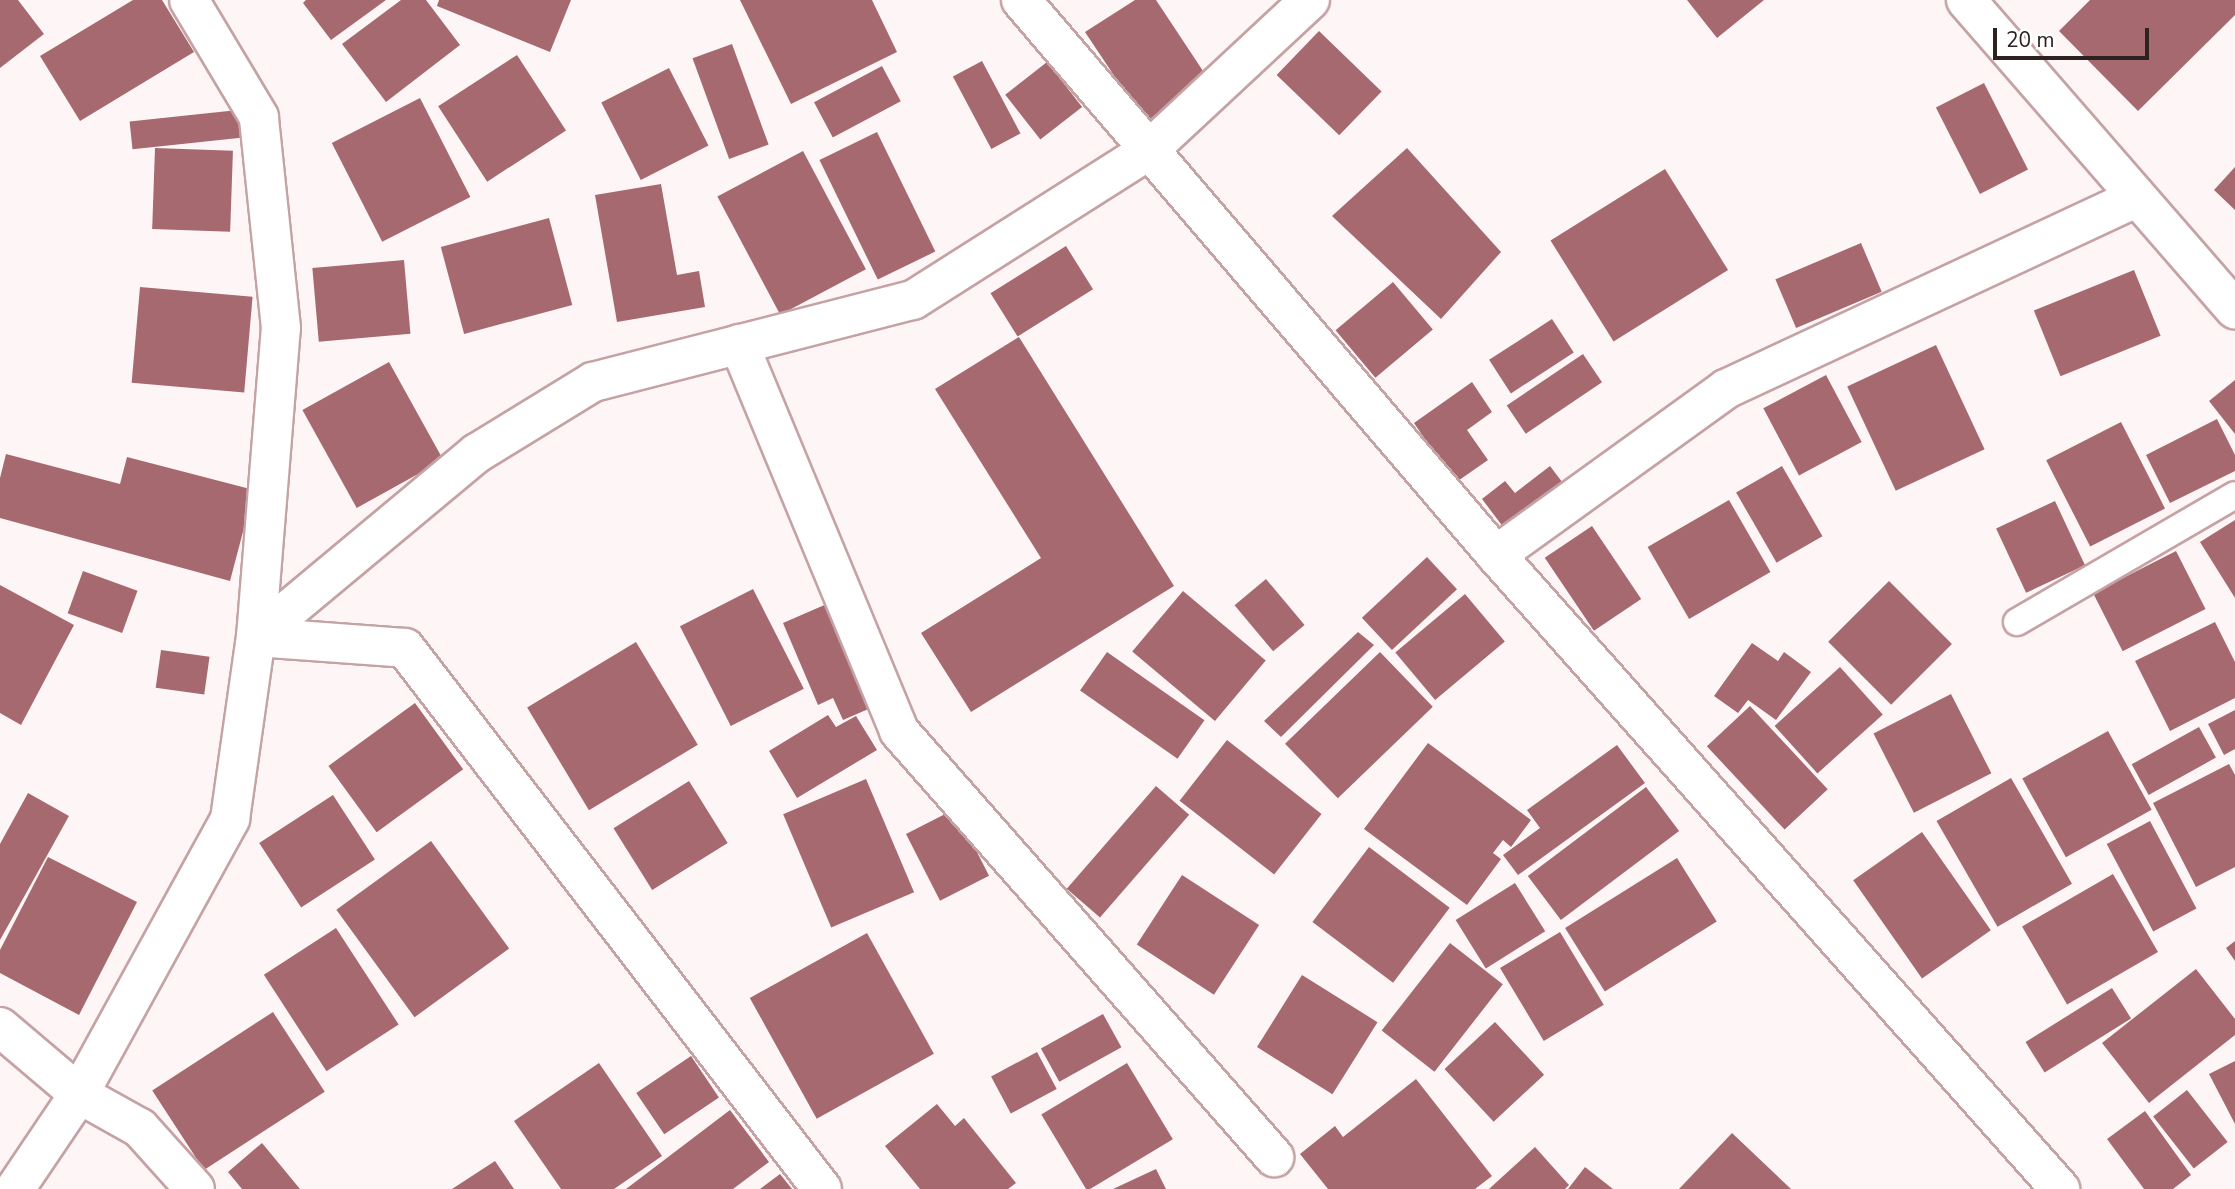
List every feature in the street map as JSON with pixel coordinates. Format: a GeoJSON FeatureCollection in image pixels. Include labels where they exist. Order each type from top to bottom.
{"type":"FeatureCollection","features":[{"type":"Feature","properties":{"kind":"street"},"geometry":{"type":"LineString","coordinates":[[15,1189],[79,1094],[230,818],[256,637],[281,328],[259,117],[189,0]]}},
{"type":"Feature","properties":{"kind":"street"},"geometry":{"type":"LineString","coordinates":[[1021,0],[1496,555],[2060,1189]]}},
{"type":"Feature","properties":{"kind":"street"},"geometry":{"type":"LineString","coordinates":[[256,637],[477,453],[593,382],[913,300],[1149,150],[1310,0]]}},
{"type":"Feature","properties":{"kind":"street"},"geometry":{"type":"LineString","coordinates":[[1966,0],[2136,198],[2231,297]]}},
{"type":"Feature","properties":{"kind":"street"},"geometry":{"type":"LineString","coordinates":[[1496,555],[1726,389],[2136,198]]}},
{"type":"Feature","properties":{"kind":"street"},"geometry":{"type":"LineString","coordinates":[[739,344],[899,731],[1274,1157]]}},
{"type":"Feature","properties":{"kind":"street"},"geometry":{"type":"LineString","coordinates":[[256,637],[405,648],[822,1189]]}},
{"type":"Feature","properties":{"kind":"street"},"geometry":{"type":"LineString","coordinates":[[0,1027],[79,1094],[140,1128],[195,1189]]}},
{"type":"Feature","properties":{"kind":"lane"},"geometry":{"type":"LineString","coordinates":[[2017,622],[2235,495]]}},
{"type":"Feature","properties":{"kind":"building"},"geometry":{"type":"Polygon","coordinates":[[[0,0],[18,0],[44,34],[0,68],[0,0]]]}},
{"type":"Feature","properties":{"kind":"building"},"geometry":{"type":"Polygon","coordinates":[[[133,0],[162,0],[194,52],[80,121],[40,56],[133,0]]]}},
{"type":"Feature","properties":{"kind":"building"},"geometry":{"type":"Polygon","coordinates":[[[306,0],[386,0],[331,40],[303,3],[306,0]]]}},
{"type":"Feature","properties":{"kind":"building"},"geometry":{"type":"Polygon","coordinates":[[[401,0],[426,0],[460,45],[386,102],[342,44],[401,0]]]}},
{"type":"Feature","properties":{"kind":"building"},"geometry":{"type":"Polygon","coordinates":[[[439,0],[571,0],[550,52],[437,6],[439,0]]]}},
{"type":"Feature","properties":{"kind":"building"},"geometry":{"type":"Polygon","coordinates":[[[740,0],[872,0],[897,52],[791,104],[740,0]]]}},
{"type":"Feature","properties":{"kind":"building"},"geometry":{"type":"Polygon","coordinates":[[[1135,0],[1156,0],[1209,80],[1145,122],[1085,32],[1135,0]]]}},
{"type":"Feature","properties":{"kind":"building"},"geometry":{"type":"Polygon","coordinates":[[[1687,0],[1764,0],[1717,38],[1687,0]]]}},
{"type":"Feature","properties":{"kind":"building"},"geometry":{"type":"Polygon","coordinates":[[[2090,0],[2235,0],[2235,15],[2138,111],[2059,31],[2090,0]]]}},
{"type":"Feature","properties":{"kind":"building"},"geometry":{"type":"Polygon","coordinates":[[[1319,31],[1382,91],[1339,135],[1277,75],[1319,31]]]}},
{"type":"Feature","properties":{"kind":"building"},"geometry":{"type":"Polygon","coordinates":[[[732,44],[769,145],[729,159],[693,58],[732,44]]]}},
{"type":"Feature","properties":{"kind":"building"},"geometry":{"type":"Polygon","coordinates":[[[517,55],[566,130],[487,182],[438,106],[517,55]]]}},
{"type":"Feature","properties":{"kind":"building"},"geometry":{"type":"Polygon","coordinates":[[[982,61],[1020,133],[991,149],[953,76],[982,61]]]}},
{"type":"Feature","properties":{"kind":"building"},"geometry":{"type":"Polygon","coordinates":[[[1047,62],[1082,107],[1040,140],[1005,95],[1047,62]]]}},
{"type":"Feature","properties":{"kind":"building"},"geometry":{"type":"Polygon","coordinates":[[[882,66],[901,101],[833,137],[814,102],[882,66]]]}},
{"type":"Feature","properties":{"kind":"building"},"geometry":{"type":"Polygon","coordinates":[[[669,68],[708,146],[641,180],[601,103],[669,68]]]}},
{"type":"Feature","properties":{"kind":"building"},"geometry":{"type":"Polygon","coordinates":[[[1984,83],[2028,169],[1980,194],[1936,108],[1984,83]]]}},
{"type":"Feature","properties":{"kind":"building"},"geometry":{"type":"Polygon","coordinates":[[[420,98],[470,197],[382,242],[332,143],[420,98]]]}},
{"type":"Feature","properties":{"kind":"building"},"geometry":{"type":"Polygon","coordinates":[[[238,110],[241,138],[133,149],[130,121],[238,110]]]}},
{"type":"Feature","properties":{"kind":"building"},"geometry":{"type":"Polygon","coordinates":[[[877,132],[935,252],[878,280],[819,160],[877,132]]]}},
{"type":"Feature","properties":{"kind":"building"},"geometry":{"type":"Polygon","coordinates":[[[155,148],[233,151],[230,232],[152,229],[155,148]]]}},
{"type":"Feature","properties":{"kind":"building"},"geometry":{"type":"Polygon","coordinates":[[[1407,148],[1501,252],[1441,319],[1332,216],[1407,148]]]}},
{"type":"Feature","properties":{"kind":"building"},"geometry":{"type":"Polygon","coordinates":[[[803,151],[866,269],[780,315],[717,197],[803,151]]]}},
{"type":"Feature","properties":{"kind":"building"},"geometry":{"type":"Polygon","coordinates":[[[2235,167],[2235,210],[2214,190],[2235,167]]]}},
{"type":"Feature","properties":{"kind":"building"},"geometry":{"type":"Polygon","coordinates":[[[1665,169],[1728,270],[1614,341],[1551,241],[1665,169]]]}},
{"type":"Feature","properties":{"kind":"building"},"geometry":{"type":"Polygon","coordinates":[[[661,184],[677,275],[699,271],[705,307],[617,322],[595,195],[661,184]]]}},
{"type":"Feature","properties":{"kind":"building"},"geometry":{"type":"Polygon","coordinates":[[[549,218],[572,305],[464,334],[441,247],[549,218]]]}},
{"type":"Feature","properties":{"kind":"building"},"geometry":{"type":"Polygon","coordinates":[[[1861,243],[1882,292],[1796,328],[1775,279],[1861,243]]]}},
{"type":"Feature","properties":{"kind":"building"},"geometry":{"type":"Polygon","coordinates":[[[1066,246],[1093,289],[1018,336],[991,293],[1066,246]]]}},
{"type":"Feature","properties":{"kind":"building"},"geometry":{"type":"Polygon","coordinates":[[[404,260],[410,334],[319,342],[312,268],[404,260]]]}},
{"type":"Feature","properties":{"kind":"building"},"geometry":{"type":"Polygon","coordinates":[[[2134,270],[2161,336],[2060,376],[2034,310],[2134,270]]]}},
{"type":"Feature","properties":{"kind":"building"},"geometry":{"type":"Polygon","coordinates":[[[1393,282],[1433,329],[1375,378],[1336,330],[1393,282]]]}},
{"type":"Feature","properties":{"kind":"building"},"geometry":{"type":"Polygon","coordinates":[[[140,287],[253,297],[244,392],[132,383],[140,287]]]}},
{"type":"Feature","properties":{"kind":"building"},"geometry":{"type":"Polygon","coordinates":[[[1552,319],[1574,353],[1511,393],[1489,360],[1552,319]]]}},
{"type":"Feature","properties":{"kind":"building"},"geometry":{"type":"Polygon","coordinates":[[[1019,337],[1174,586],[971,712],[921,633],[1041,558],[935,389],[1019,337]]]}},
{"type":"Feature","properties":{"kind":"building"},"geometry":{"type":"Polygon","coordinates":[[[1936,345],[1985,449],[1896,491],[1847,386],[1936,345]]]}},
{"type":"Feature","properties":{"kind":"building"},"geometry":{"type":"Polygon","coordinates":[[[1583,354],[1602,382],[1526,434],[1507,405],[1583,354]]]}},
{"type":"Feature","properties":{"kind":"building"},"geometry":{"type":"Polygon","coordinates":[[[389,362],[443,460],[357,508],[302,410],[389,362]]]}},
{"type":"Feature","properties":{"kind":"building"},"geometry":{"type":"Polygon","coordinates":[[[1826,375],[1862,442],[1799,475],[1763,408],[1826,375]]]}},
{"type":"Feature","properties":{"kind":"building"},"geometry":{"type":"Polygon","coordinates":[[[2235,380],[2235,434],[2209,401],[2235,380]]]}},
{"type":"Feature","properties":{"kind":"building"},"geometry":{"type":"Polygon","coordinates":[[[1472,382],[1492,412],[1467,430],[1488,460],[1455,483],[1414,423],[1472,382]]]}},
{"type":"Feature","properties":{"kind":"building"},"geometry":{"type":"Polygon","coordinates":[[[2217,419],[2235,455],[2235,471],[2170,503],[2146,455],[2217,419]]]}},
{"type":"Feature","properties":{"kind":"building"},"geometry":{"type":"Polygon","coordinates":[[[2121,422],[2165,508],[2090,547],[2046,460],[2121,422]]]}},
{"type":"Feature","properties":{"kind":"building"},"geometry":{"type":"Polygon","coordinates":[[[6,454],[120,484],[127,457],[254,490],[230,581],[0,518],[0,478],[6,454]]]}},
{"type":"Feature","properties":{"kind":"building"},"geometry":{"type":"Polygon","coordinates":[[[1550,466],[1572,495],[1513,540],[1482,499],[1505,481],[1515,493],[1550,466]]]}},
{"type":"Feature","properties":{"kind":"building"},"geometry":{"type":"Polygon","coordinates":[[[1782,466],[1822,536],[1777,563],[1736,492],[1782,466]]]}},
{"type":"Feature","properties":{"kind":"building"},"geometry":{"type":"Polygon","coordinates":[[[1729,500],[1770,572],[1689,619],[1648,547],[1729,500]]]}},
{"type":"Feature","properties":{"kind":"building"},"geometry":{"type":"Polygon","coordinates":[[[2055,501],[2085,565],[2026,593],[1996,528],[2055,501]]]}},
{"type":"Feature","properties":{"kind":"building"},"geometry":{"type":"Polygon","coordinates":[[[2235,520],[2235,598],[2200,542],[2235,520]]]}},
{"type":"Feature","properties":{"kind":"building"},"geometry":{"type":"Polygon","coordinates":[[[1592,526],[1641,599],[1594,631],[1545,558],[1592,526]]]}},
{"type":"Feature","properties":{"kind":"building"},"geometry":{"type":"Polygon","coordinates":[[[2176,551],[2206,609],[2123,651],[2093,593],[2176,551]]]}},
{"type":"Feature","properties":{"kind":"building"},"geometry":{"type":"Polygon","coordinates":[[[1427,557],[1457,589],[1392,650],[1362,618],[1427,557]]]}},
{"type":"Feature","properties":{"kind":"building"},"geometry":{"type":"Polygon","coordinates":[[[83,571],[138,591],[122,633],[68,613],[83,571]]]}},
{"type":"Feature","properties":{"kind":"building"},"geometry":{"type":"Polygon","coordinates":[[[1266,579],[1305,625],[1273,651],[1235,605],[1266,579]]]}},
{"type":"Feature","properties":{"kind":"building"},"geometry":{"type":"Polygon","coordinates":[[[1889,581],[1952,644],[1891,705],[1828,642],[1889,581]]]}},
{"type":"Feature","properties":{"kind":"building"},"geometry":{"type":"Polygon","coordinates":[[[0,585],[74,625],[21,725],[0,713],[0,585]]]}},
{"type":"Feature","properties":{"kind":"building"},"geometry":{"type":"Polygon","coordinates":[[[753,589],[804,689],[731,726],[680,626],[753,589]]]}},
{"type":"Feature","properties":{"kind":"building"},"geometry":{"type":"Polygon","coordinates":[[[1183,591],[1266,660],[1215,721],[1132,652],[1183,591]]]}},
{"type":"Feature","properties":{"kind":"building"},"geometry":{"type":"Polygon","coordinates":[[[1465,594],[1505,641],[1435,700],[1395,652],[1465,594]]]}},
{"type":"Feature","properties":{"kind":"building"},"geometry":{"type":"Polygon","coordinates":[[[829,603],[873,707],[843,720],[833,698],[818,705],[783,623],[829,603]]]}},
{"type":"Feature","properties":{"kind":"building"},"geometry":{"type":"Polygon","coordinates":[[[2215,622],[2235,662],[2235,698],[2170,731],[2135,661],[2215,622]]]}},
{"type":"Feature","properties":{"kind":"building"},"geometry":{"type":"Polygon","coordinates":[[[1358,632],[1374,645],[1281,737],[1264,721],[1358,632]]]}},
{"type":"Feature","properties":{"kind":"building"},"geometry":{"type":"Polygon","coordinates":[[[636,642],[698,745],[589,810],[527,707],[636,642]]]}},
{"type":"Feature","properties":{"kind":"building"},"geometry":{"type":"Polygon","coordinates":[[[1752,643],[1778,661],[1784,652],[1811,672],[1776,720],[1748,700],[1738,713],[1714,696],[1752,643]]]}},
{"type":"Feature","properties":{"kind":"building"},"geometry":{"type":"Polygon","coordinates":[[[161,650],[210,657],[204,694],[156,688],[161,650]]]}},
{"type":"Feature","properties":{"kind":"building"},"geometry":{"type":"Polygon","coordinates":[[[1107,652],[1204,720],[1178,759],[1080,691],[1107,652]]]}},
{"type":"Feature","properties":{"kind":"building"},"geometry":{"type":"Polygon","coordinates":[[[1380,652],[1433,707],[1338,798],[1285,744],[1380,652]]]}},
{"type":"Feature","properties":{"kind":"building"},"geometry":{"type":"Polygon","coordinates":[[[1840,667],[1883,715],[1817,773],[1775,726],[1840,667]]]}},
{"type":"Feature","properties":{"kind":"building"},"geometry":{"type":"Polygon","coordinates":[[[1951,694],[1991,773],[1914,813],[1873,733],[1951,694]]]}},
{"type":"Feature","properties":{"kind":"building"},"geometry":{"type":"Polygon","coordinates":[[[415,703],[463,769],[377,832],[328,766],[415,703]]]}},
{"type":"Feature","properties":{"kind":"building"},"geometry":{"type":"Polygon","coordinates":[[[1750,706],[1828,789],[1785,830],[1707,746],[1750,706]]]}},
{"type":"Feature","properties":{"kind":"building"},"geometry":{"type":"Polygon","coordinates":[[[2235,710],[2235,749],[2224,755],[2208,724],[2235,710]]]}},
{"type":"Feature","properties":{"kind":"building"},"geometry":{"type":"Polygon","coordinates":[[[828,715],[836,727],[856,716],[877,750],[797,798],[769,751],[828,715]]]}},
{"type":"Feature","properties":{"kind":"building"},"geometry":{"type":"Polygon","coordinates":[[[2199,727],[2216,758],[2149,795],[2132,764],[2199,727]]]}},
{"type":"Feature","properties":{"kind":"building"},"geometry":{"type":"Polygon","coordinates":[[[2108,731],[2152,810],[2066,857],[2022,779],[2108,731]]]}},
{"type":"Feature","properties":{"kind":"building"},"geometry":{"type":"Polygon","coordinates":[[[1227,740],[1322,814],[1274,875],[1180,801],[1227,740]]]}},
{"type":"Feature","properties":{"kind":"building"},"geometry":{"type":"Polygon","coordinates":[[[1428,743],[1531,820],[1511,847],[1503,840],[1493,853],[1501,859],[1467,905],[1364,829],[1428,743]]]}},
{"type":"Feature","properties":{"kind":"building"},"geometry":{"type":"Polygon","coordinates":[[[1617,745],[1645,783],[1518,875],[1503,855],[1540,828],[1527,810],[1617,745]]]}},
{"type":"Feature","properties":{"kind":"building"},"geometry":{"type":"Polygon","coordinates":[[[2229,764],[2235,775],[2235,867],[2196,887],[2153,803],[2229,764]]]}},
{"type":"Feature","properties":{"kind":"building"},"geometry":{"type":"Polygon","coordinates":[[[2011,778],[2072,884],[1998,927],[1937,821],[2011,778]]]}},
{"type":"Feature","properties":{"kind":"building"},"geometry":{"type":"Polygon","coordinates":[[[866,779],[914,892],[831,927],[783,814],[866,779]]]}},
{"type":"Feature","properties":{"kind":"building"},"geometry":{"type":"Polygon","coordinates":[[[689,781],[728,843],[652,890],[614,828],[689,781]]]}},
{"type":"Feature","properties":{"kind":"building"},"geometry":{"type":"Polygon","coordinates":[[[1156,786],[1189,815],[1100,918],[1067,889],[1156,786]]]}},
{"type":"Feature","properties":{"kind":"building"},"geometry":{"type":"Polygon","coordinates":[[[1646,787],[1679,831],[1561,920],[1528,876],[1646,787]]]}},
{"type":"Feature","properties":{"kind":"building"},"geometry":{"type":"Polygon","coordinates":[[[28,793],[69,816],[0,940],[0,844],[28,793]]]}},
{"type":"Feature","properties":{"kind":"building"},"geometry":{"type":"Polygon","coordinates":[[[333,795],[375,860],[301,908],[259,843],[333,795]]]}},
{"type":"Feature","properties":{"kind":"building"},"geometry":{"type":"Polygon","coordinates":[[[955,809],[989,876],[940,901],[906,834],[955,809]]]}},
{"type":"Feature","properties":{"kind":"building"},"geometry":{"type":"Polygon","coordinates":[[[2150,821],[2196,908],[2153,931],[2107,844],[2150,821]]]}},
{"type":"Feature","properties":{"kind":"building"},"geometry":{"type":"Polygon","coordinates":[[[1922,832],[1991,930],[1922,978],[1853,880],[1922,832]]]}},
{"type":"Feature","properties":{"kind":"building"},"geometry":{"type":"Polygon","coordinates":[[[431,841],[509,949],[415,1017],[336,910],[431,841]]]}},
{"type":"Feature","properties":{"kind":"building"},"geometry":{"type":"Polygon","coordinates":[[[1369,847],[1450,908],[1393,983],[1312,922],[1369,847]]]}},
{"type":"Feature","properties":{"kind":"building"},"geometry":{"type":"Polygon","coordinates":[[[48,857],[137,902],[79,1015],[0,973],[0,950],[48,857]]]}},
{"type":"Feature","properties":{"kind":"building"},"geometry":{"type":"Polygon","coordinates":[[[1677,858],[1717,922],[1605,992],[1565,928],[1677,858]]]}},
{"type":"Feature","properties":{"kind":"building"},"geometry":{"type":"Polygon","coordinates":[[[2113,874],[2158,952],[2067,1004],[2022,926],[2113,874]]]}},
{"type":"Feature","properties":{"kind":"building"},"geometry":{"type":"Polygon","coordinates":[[[1182,875],[1259,925],[1214,995],[1137,945],[1182,875]]]}},
{"type":"Feature","properties":{"kind":"building"},"geometry":{"type":"Polygon","coordinates":[[[1515,883],[1545,931],[1486,968],[1456,920],[1515,883]]]}},
{"type":"Feature","properties":{"kind":"building"},"geometry":{"type":"Polygon","coordinates":[[[336,928],[399,1024],[327,1071],[264,975],[336,928]]]}},
{"type":"Feature","properties":{"kind":"building"},"geometry":{"type":"Polygon","coordinates":[[[1560,932],[1604,1005],[1544,1041],[1500,968],[1560,932]]]}},
{"type":"Feature","properties":{"kind":"building"},"geometry":{"type":"Polygon","coordinates":[[[867,933],[934,1054],[817,1119],[750,998],[867,933]]]}},
{"type":"Feature","properties":{"kind":"building"},"geometry":{"type":"Polygon","coordinates":[[[2235,941],[2235,961],[2226,948],[2235,941]]]}},
{"type":"Feature","properties":{"kind":"building"},"geometry":{"type":"Polygon","coordinates":[[[1450,943],[1503,984],[1434,1072],[1382,1030],[1450,943]]]}},
{"type":"Feature","properties":{"kind":"building"},"geometry":{"type":"Polygon","coordinates":[[[2196,969],[2235,1019],[2235,1035],[2149,1103],[2102,1043],[2196,969]]]}},
{"type":"Feature","properties":{"kind":"building"},"geometry":{"type":"Polygon","coordinates":[[[1302,975],[1377,1022],[1332,1094],[1257,1047],[1302,975]]]}},
{"type":"Feature","properties":{"kind":"building"},"geometry":{"type":"Polygon","coordinates":[[[2112,988],[2131,1019],[2045,1073],[2025,1042],[2112,988]]]}},
{"type":"Feature","properties":{"kind":"building"},"geometry":{"type":"Polygon","coordinates":[[[273,1012],[325,1092],[204,1170],[152,1090],[273,1012]]]}},
{"type":"Feature","properties":{"kind":"building"},"geometry":{"type":"Polygon","coordinates":[[[1103,1014],[1121,1047],[1059,1082],[1041,1048],[1103,1014]]]}},
{"type":"Feature","properties":{"kind":"building"},"geometry":{"type":"Polygon","coordinates":[[[1495,1022],[1544,1075],[1494,1122],[1445,1069],[1495,1022]]]}},
{"type":"Feature","properties":{"kind":"building"},"geometry":{"type":"Polygon","coordinates":[[[1037,1052],[1057,1089],[1011,1113],[991,1076],[1037,1052]]]}},
{"type":"Feature","properties":{"kind":"building"},"geometry":{"type":"Polygon","coordinates":[[[691,1056],[719,1097],[664,1134],[636,1093],[691,1056]]]}},
{"type":"Feature","properties":{"kind":"building"},"geometry":{"type":"Polygon","coordinates":[[[2235,1061],[2235,1124],[2209,1074],[2235,1061]]]}},
{"type":"Feature","properties":{"kind":"building"},"geometry":{"type":"Polygon","coordinates":[[[599,1063],[662,1156],[614,1189],[561,1189],[514,1121],[599,1063]]]}},
{"type":"Feature","properties":{"kind":"building"},"geometry":{"type":"Polygon","coordinates":[[[1127,1063],[1173,1139],[1086,1189],[1041,1115],[1127,1063]]]}},
{"type":"Feature","properties":{"kind":"building"},"geometry":{"type":"Polygon","coordinates":[[[1416,1079],[1492,1176],[1475,1189],[1328,1189],[1300,1154],[1335,1126],[1343,1137],[1416,1079]]]}},
{"type":"Feature","properties":{"kind":"building"},"geometry":{"type":"Polygon","coordinates":[[[2187,1090],[2228,1142],[2194,1168],[2153,1116],[2187,1090]]]}},
{"type":"Feature","properties":{"kind":"building"},"geometry":{"type":"Polygon","coordinates":[[[937,1104],[955,1126],[964,1118],[1016,1183],[1008,1189],[920,1189],[885,1146],[937,1104]]]}},
{"type":"Feature","properties":{"kind":"building"},"geometry":{"type":"Polygon","coordinates":[[[730,1110],[769,1162],[733,1189],[626,1189],[730,1110]]]}},
{"type":"Feature","properties":{"kind":"building"},"geometry":{"type":"Polygon","coordinates":[[[2145,1111],[2191,1175],[2173,1189],[2144,1189],[2107,1139],[2145,1111]]]}},
{"type":"Feature","properties":{"kind":"building"},"geometry":{"type":"Polygon","coordinates":[[[1732,1133],[1791,1189],[1679,1189],[1732,1133]]]}},
{"type":"Feature","properties":{"kind":"building"},"geometry":{"type":"Polygon","coordinates":[[[262,1143],[300,1189],[242,1189],[228,1172],[262,1143]]]}},
{"type":"Feature","properties":{"kind":"building"},"geometry":{"type":"Polygon","coordinates":[[[1535,1147],[1569,1185],[1565,1189],[1489,1189],[1535,1147]]]}},
{"type":"Feature","properties":{"kind":"building"},"geometry":{"type":"Polygon","coordinates":[[[495,1161],[514,1189],[452,1189],[495,1161]]]}},
{"type":"Feature","properties":{"kind":"building"},"geometry":{"type":"Polygon","coordinates":[[[1585,1167],[1613,1189],[1568,1189],[1585,1167]]]}},
{"type":"Feature","properties":{"kind":"building"},"geometry":{"type":"Polygon","coordinates":[[[1156,1169],[1166,1189],[1113,1189],[1156,1169]]]}},
{"type":"Feature","properties":{"kind":"building"},"geometry":{"type":"Polygon","coordinates":[[[780,1174],[792,1189],[760,1189],[780,1174]]]}}]}
